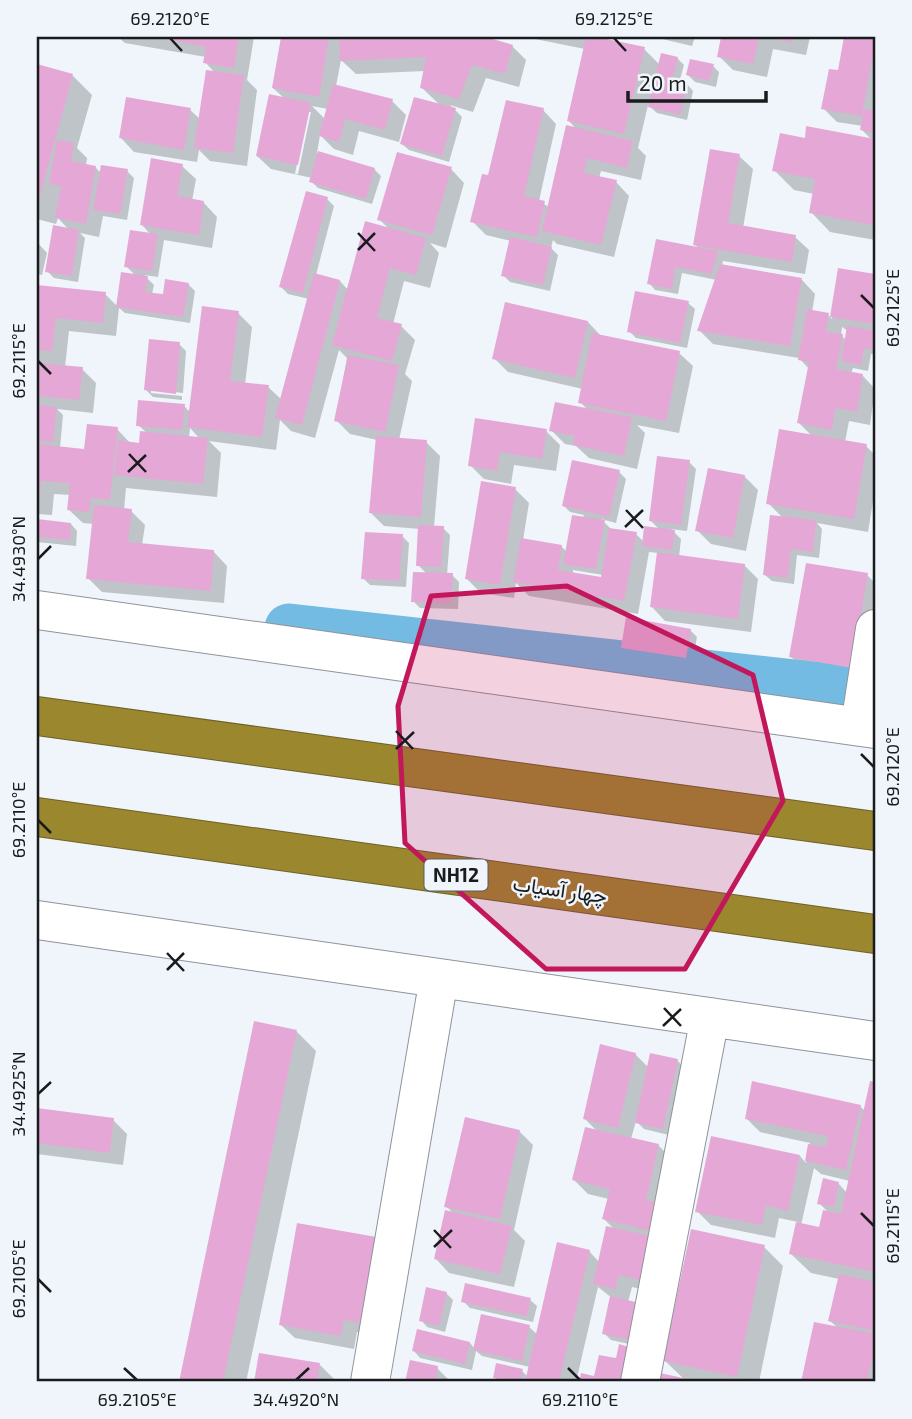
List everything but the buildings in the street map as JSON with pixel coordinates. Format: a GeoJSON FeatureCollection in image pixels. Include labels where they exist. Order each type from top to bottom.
{"type":"FeatureCollection","features":[{"type":"Feature","properties":{"kind":"highway"},"geometry":{"type":"LineString","coordinates":[[37,716],[875,831]]}},
{"type":"Feature","properties":{"kind":"highway","name":"چهار آسیاب"},"geometry":{"type":"LineString","coordinates":[[37,817],[875,934]]}},
{"type":"Feature","properties":{"kind":"street"},"geometry":{"type":"LineString","coordinates":[[37,610],[867,708],[875,629]]}},
{"type":"Feature","properties":{"kind":"street"},"geometry":{"type":"LineString","coordinates":[[37,920],[875,1041]]}},
{"type":"Feature","properties":{"kind":"street"},"geometry":{"type":"LineString","coordinates":[[370,1382],[439,978]]}},
{"type":"Feature","properties":{"kind":"street"},"geometry":{"type":"LineString","coordinates":[[640,1382],[710,1017]]}},
{"type":"Feature","properties":{"kind":"highlighted area"},"geometry":{"type":"Polygon","coordinates":[[[567,586],[753,675],[783,801],[685,969],[546,969],[405,843],[398,706],[431,596],[567,586]]]}},
{"type":"Feature","properties":{"kind":"waterway"},"geometry":{"type":"LineString","coordinates":[[289,628],[875,693]]}}]}
